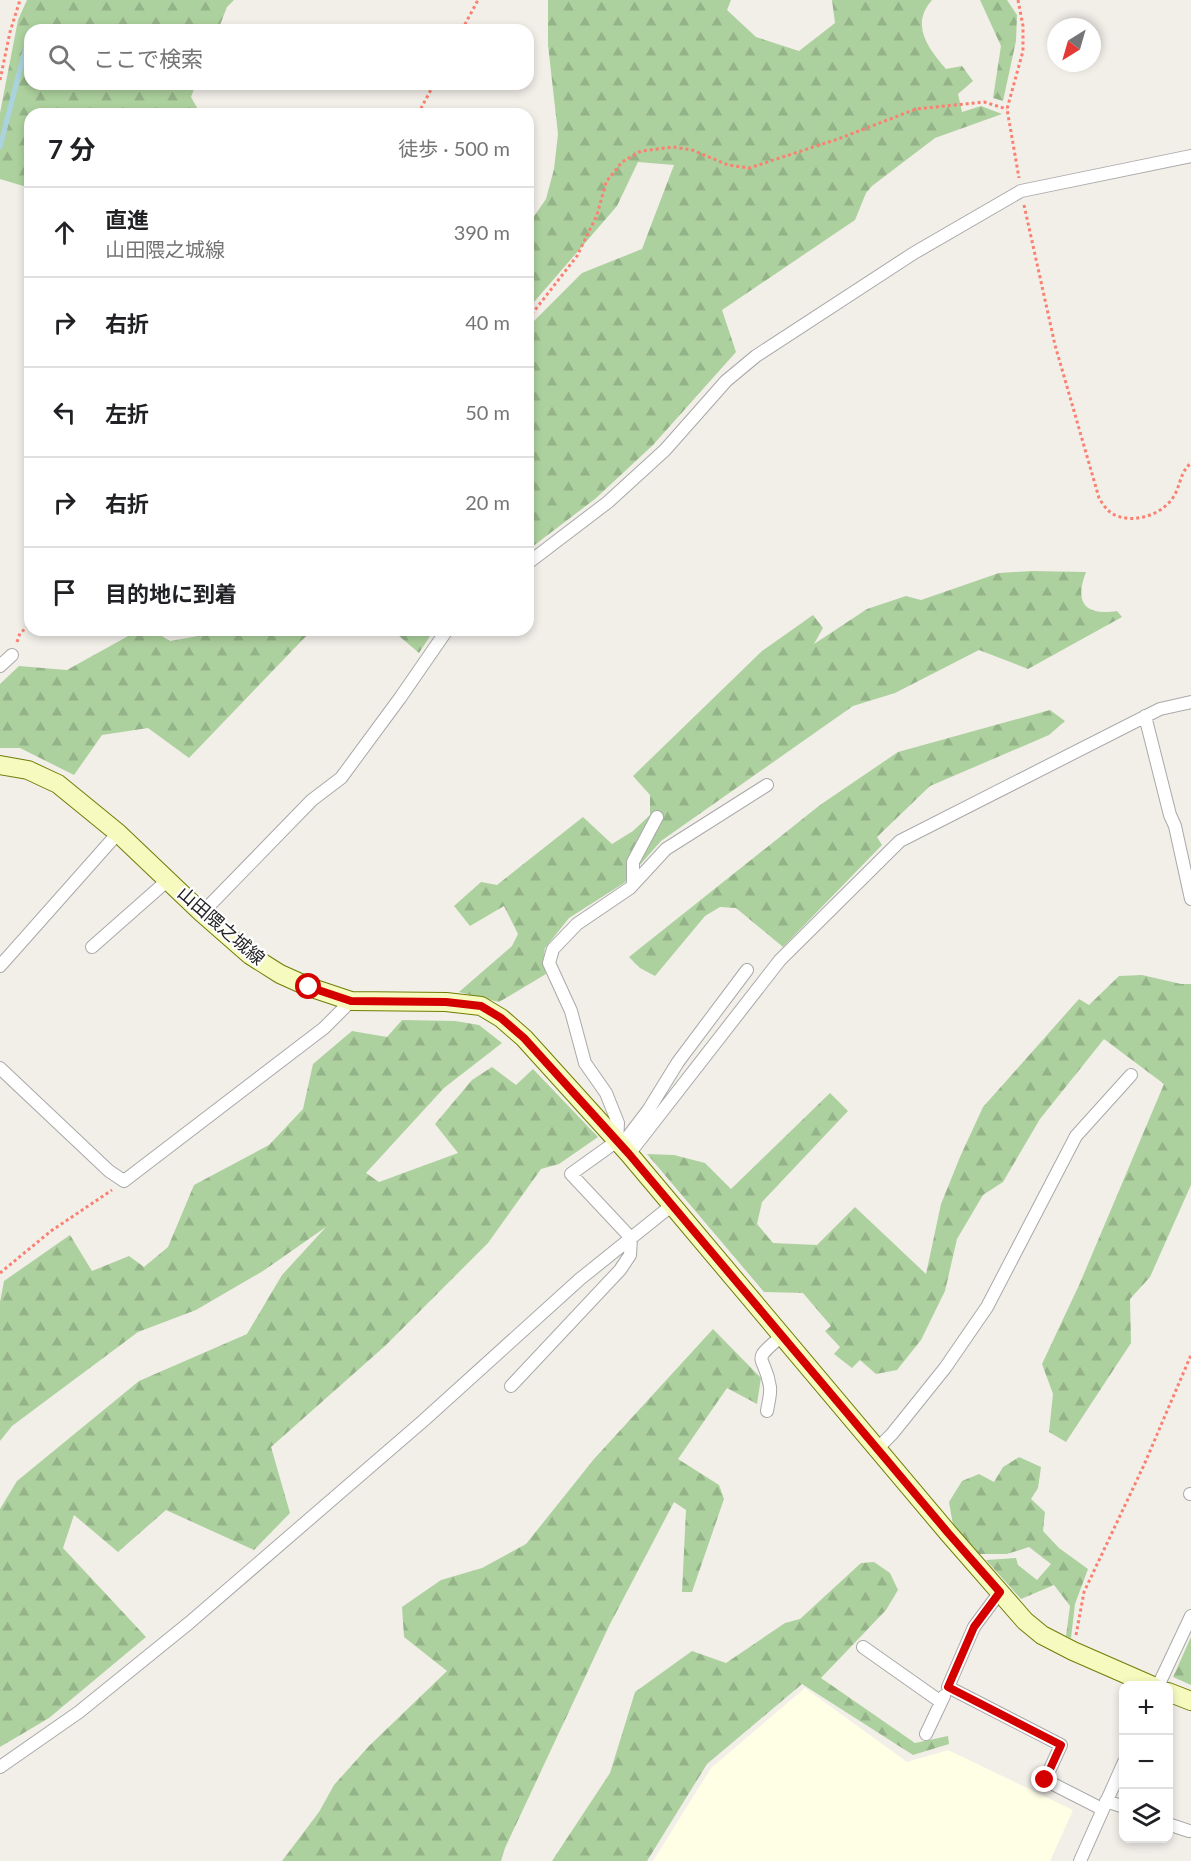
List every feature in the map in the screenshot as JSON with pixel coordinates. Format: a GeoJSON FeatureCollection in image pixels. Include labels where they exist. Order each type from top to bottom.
{"type":"FeatureCollection","features":[{"type":"Feature","properties":{"kind":"main road","name":"山田隈之城線"},"geometry":{"type":"LineString","coordinates":[[0,765],[28,770],[58,784],[118,833],[202,914],[250,955],[280,974],[309,987],[351,1001],[446,1002],[481,1006],[501,1018],[524,1038],[622,1147],[1025,1622],[1042,1635],[1073,1651],[1142,1681]]}},
{"type":"Feature","properties":{"kind":"main road"},"geometry":{"type":"LineString","coordinates":[[1173,1694],[1191,1701]]}},
{"type":"Feature","properties":{"kind":"street"},"geometry":{"type":"LineString","coordinates":[[534,558],[608,502],[664,450],[726,381],[756,356],[914,253],[1021,191],[1191,156]]}},
{"type":"Feature","properties":{"kind":"street"},"geometry":{"type":"LineString","coordinates":[[202,914],[312,800],[341,778],[400,699],[443,636]]}},
{"type":"Feature","properties":{"kind":"street"},"geometry":{"type":"LineString","coordinates":[[0,666],[12,655]]}},
{"type":"Feature","properties":{"kind":"street"},"geometry":{"type":"LineString","coordinates":[[511,1386],[620,1270],[630,1255],[631,1238],[571,1174],[622,1147],[780,960],[900,841],[1145,716],[1160,709],[1191,702]]}},
{"type":"Feature","properties":{"kind":"street"},"geometry":{"type":"LineString","coordinates":[[1145,716],[1191,899]]}},
{"type":"Feature","properties":{"kind":"street"},"geometry":{"type":"LineString","coordinates":[[622,1147],[618,1123],[606,1093],[585,1063],[571,1011],[549,963],[553,949],[577,924],[633,884],[666,849],[767,785]]}},
{"type":"Feature","properties":{"kind":"street"},"geometry":{"type":"LineString","coordinates":[[633,884],[633,862],[657,817]]}},
{"type":"Feature","properties":{"kind":"street"},"geometry":{"type":"LineString","coordinates":[[0,966],[118,833]]}},
{"type":"Feature","properties":{"kind":"street"},"geometry":{"type":"LineString","coordinates":[[92,947],[168,880]]}},
{"type":"Feature","properties":{"kind":"street"},"geometry":{"type":"LineString","coordinates":[[622,1147],[678,1062],[747,970]]}},
{"type":"Feature","properties":{"kind":"street"},"geometry":{"type":"LineString","coordinates":[[0,1068],[109,1171],[124,1181],[324,1028],[351,1001]]}},
{"type":"Feature","properties":{"kind":"street"},"geometry":{"type":"LineString","coordinates":[[877,1449],[892,1434],[945,1368],[987,1307],[1076,1136],[1131,1075]]}},
{"type":"Feature","properties":{"kind":"street"},"geometry":{"type":"LineString","coordinates":[[0,1767],[79,1712],[189,1623],[423,1421],[580,1279],[671,1206]]}},
{"type":"Feature","properties":{"kind":"street"},"geometry":{"type":"LineString","coordinates":[[767,1411],[771,1389],[760,1360],[763,1351],[783,1335]]}},
{"type":"Feature","properties":{"kind":"street"},"geometry":{"type":"LineString","coordinates":[[926,1734],[974,1627],[1000,1592]]}},
{"type":"Feature","properties":{"kind":"street"},"geometry":{"type":"LineString","coordinates":[[1160,1681],[1191,1616]]}},
{"type":"Feature","properties":{"kind":"street"},"geometry":{"type":"LineString","coordinates":[[863,1647],[941,1702]]}},
{"type":"Feature","properties":{"kind":"street"},"geometry":{"type":"LineString","coordinates":[[948,1687],[1061,1745],[1045,1780],[1104,1805],[1119,1807]]}},
{"type":"Feature","properties":{"kind":"street"},"geometry":{"type":"LineString","coordinates":[[1080,1861],[1119,1773]]}},
{"type":"Feature","properties":{"kind":"street"},"geometry":{"type":"LineString","coordinates":[[1173,1826],[1189,1831]]}},
{"type":"Feature","properties":{"kind":"path"},"geometry":{"type":"LineString","coordinates":[[0,80],[10,32],[20,0]]}},
{"type":"Feature","properties":{"kind":"path"},"geometry":{"type":"LineString","coordinates":[[465,24],[478,0]]}},
{"type":"Feature","properties":{"kind":"path"},"geometry":{"type":"LineString","coordinates":[[1018,0],[1023,26],[1023,51],[1007,109],[1021,191],[1055,345],[1099,498],[1109,512],[1120,517],[1136,518],[1151,515],[1164,508],[1174,495],[1184,468],[1191,463]]}},
{"type":"Feature","properties":{"kind":"path"},"geometry":{"type":"LineString","coordinates":[[421,108],[431,90]]}},
{"type":"Feature","properties":{"kind":"path"},"geometry":{"type":"LineString","coordinates":[[534,311],[577,256],[597,215],[606,182],[622,162],[641,152],[673,147],[683,148],[728,165],[749,168],[838,139],[916,109],[984,102],[1007,109]]}},
{"type":"Feature","properties":{"kind":"path"},"geometry":{"type":"LineString","coordinates":[[12,655],[20,633],[24,630]]}},
{"type":"Feature","properties":{"kind":"path"},"geometry":{"type":"LineString","coordinates":[[0,1273],[51,1231],[124,1181]]}},
{"type":"Feature","properties":{"kind":"path"},"geometry":{"type":"LineString","coordinates":[[1073,1651],[1084,1592],[1144,1465],[1191,1355]]}},
{"type":"Feature","properties":{"kind":"shaded area"},"geometry":{"type":"Polygon","coordinates":[[[805,1688],[907,1762],[948,1750],[1073,1810],[1050,1861],[653,1861],[711,1768],[805,1688]]]}},
{"type":"Feature","properties":{"kind":"green space"},"geometry":{"type":"Polygon","coordinates":[[[27,0],[234,0],[227,7],[220,24],[24,24],[24,90],[194,90],[191,97],[197,108],[24,108],[24,186],[0,179],[0,113],[18,20],[27,0]]]}},
{"type":"Feature","properties":{"kind":"green space"},"geometry":{"type":"Polygon","coordinates":[[[548,0],[731,0],[727,10],[756,37],[799,51],[835,23],[832,0],[932,0],[922,18],[924,36],[928,45],[946,69],[962,66],[973,81],[958,94],[962,112],[981,106],[1002,114],[935,138],[872,186],[866,193],[855,220],[722,310],[736,352],[653,445],[595,499],[534,545],[534,321],[582,273],[642,249],[674,165],[638,162],[617,206],[534,302],[534,216],[546,199],[554,169],[558,134],[548,45],[548,0]]]}},
{"type":"Feature","properties":{"kind":"green space"},"geometry":{"type":"Polygon","coordinates":[[[980,0],[1007,0],[1017,15],[1016,41],[1003,101],[993,98],[1001,46],[980,0]]]}},
{"type":"Feature","properties":{"kind":"green space"},"geometry":{"type":"Polygon","coordinates":[[[1086,572],[1081,592],[1085,605],[1097,611],[1117,611],[1122,617],[1028,669],[979,650],[895,693],[853,706],[661,841],[624,883],[569,918],[545,948],[543,963],[546,974],[499,1002],[459,992],[512,946],[518,934],[504,906],[470,926],[454,906],[481,882],[497,885],[583,817],[612,844],[633,831],[650,815],[650,795],[633,776],[762,651],[813,615],[823,628],[814,644],[867,609],[906,596],[921,600],[999,573],[1086,572]]]}},
{"type":"Feature","properties":{"kind":"green space"},"geometry":{"type":"Polygon","coordinates":[[[128,636],[162,636],[170,641],[198,636],[306,636],[189,758],[148,728],[102,735],[74,775],[20,748],[0,748],[0,684],[19,666],[67,670],[128,636]]]}},
{"type":"Feature","properties":{"kind":"green space"},"geometry":{"type":"Polygon","coordinates":[[[399,636],[430,636],[419,653],[399,636]]]}},
{"type":"Feature","properties":{"kind":"green space"},"geometry":{"type":"Polygon","coordinates":[[[1050,710],[1065,721],[1049,735],[930,786],[877,837],[882,845],[783,947],[736,908],[720,907],[705,916],[655,976],[640,968],[629,957],[820,805],[898,752],[1050,710]]]}},
{"type":"Feature","properties":{"kind":"green space"},"geometry":{"type":"Polygon","coordinates":[[[1142,975],[1181,984],[1191,984],[1191,1185],[1150,1277],[1130,1299],[1131,1343],[1066,1442],[1049,1432],[1053,1394],[1042,1364],[1080,1283],[1164,1084],[1104,1039],[1040,1119],[1003,1182],[983,1195],[957,1239],[945,1291],[921,1340],[897,1370],[876,1374],[860,1360],[852,1368],[834,1354],[840,1347],[825,1331],[831,1326],[803,1293],[764,1292],[647,1154],[674,1155],[705,1163],[731,1189],[830,1093],[848,1111],[762,1202],[757,1224],[773,1243],[817,1245],[855,1207],[926,1274],[941,1204],[983,1107],[1079,999],[1089,1005],[1119,976],[1142,975]]]}},
{"type":"Feature","properties":{"kind":"green space"},"geometry":{"type":"Polygon","coordinates":[[[402,1020],[455,1021],[479,1025],[502,1043],[444,1088],[366,1173],[379,1182],[458,1153],[435,1124],[472,1080],[492,1067],[516,1085],[533,1069],[598,1137],[559,1164],[541,1169],[488,1243],[385,1346],[271,1447],[290,1513],[254,1550],[166,1510],[118,1552],[74,1515],[63,1548],[146,1637],[49,1718],[0,1747],[0,1509],[17,1481],[139,1381],[247,1334],[282,1275],[326,1227],[263,1271],[196,1310],[138,1332],[12,1426],[0,1441],[0,1302],[4,1281],[70,1235],[92,1271],[129,1256],[144,1267],[168,1247],[194,1185],[269,1145],[303,1109],[313,1064],[352,1031],[387,1037],[402,1020]]]}},
{"type":"Feature","properties":{"kind":"green space"},"geometry":{"type":"Polygon","coordinates":[[[713,1329],[761,1378],[757,1404],[727,1388],[678,1459],[719,1485],[724,1499],[692,1592],[682,1592],[686,1510],[674,1502],[609,1626],[501,1861],[282,1861],[319,1812],[334,1785],[369,1746],[447,1671],[404,1637],[402,1607],[441,1580],[482,1568],[526,1544],[594,1459],[713,1329]]]}},
{"type":"Feature","properties":{"kind":"green space"},"geometry":{"type":"Polygon","coordinates":[[[1019,1457],[1041,1467],[1038,1488],[1031,1499],[1045,1512],[1043,1531],[1059,1548],[1088,1569],[1075,1604],[1071,1638],[1066,1636],[1070,1606],[1054,1585],[1021,1599],[986,1560],[1016,1558],[1018,1565],[1037,1580],[1051,1564],[1029,1547],[1007,1554],[978,1554],[953,1525],[949,1502],[962,1481],[979,1474],[994,1482],[1003,1467],[1019,1457]]]}},
{"type":"Feature","properties":{"kind":"green space"},"geometry":{"type":"Polygon","coordinates":[[[874,1562],[890,1573],[898,1590],[886,1610],[821,1678],[915,1743],[948,1736],[949,1744],[913,1755],[802,1684],[707,1764],[647,1861],[552,1861],[610,1773],[635,1692],[692,1651],[726,1663],[785,1623],[800,1619],[861,1563],[874,1562]]]}},
{"type":"Feature","properties":{"kind":"green space"},"geometry":{"type":"Polygon","coordinates":[[[1191,1637],[1191,1685],[1173,1677],[1191,1637]]]}},
{"type":"Feature","properties":{"kind":"waterway"},"geometry":{"type":"LineString","coordinates":[[0,147],[24,54]]}},
{"type":"Feature","properties":{"kind":"route"},"geometry":{"type":"LineString","coordinates":[[309,987],[351,1001],[446,1002],[481,1006],[501,1018],[524,1038],[629,1154],[1000,1592],[974,1627],[948,1687],[1061,1745],[1045,1780]]}}]}
